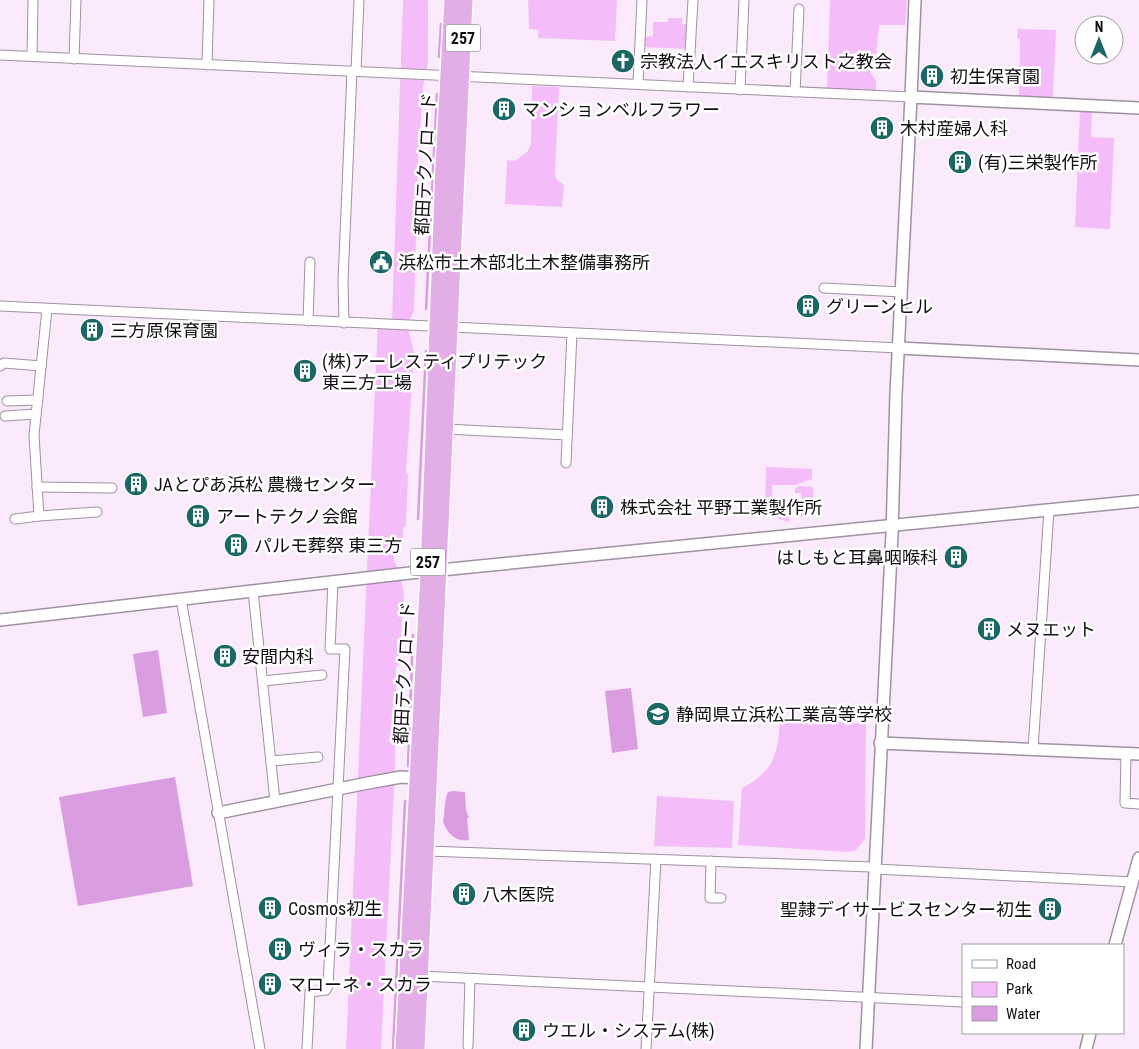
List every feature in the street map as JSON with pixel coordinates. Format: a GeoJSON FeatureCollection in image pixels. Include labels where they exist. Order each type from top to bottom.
{"type":"FeatureCollection","features":[{"type":"Feature","properties":{"kind":"highway","name":"都田テクノロード"},"geometry":{"type":"LineString","coordinates":[[452,0],[455,76]]}},
{"type":"Feature","properties":{"kind":"highway","name":"都田テクノロード"},"geometry":{"type":"LineString","coordinates":[[417,1049],[427,851],[433,572],[443,328],[455,76],[465,0]]}},
{"type":"Feature","properties":{"kind":"highway","name":"都田テクノロード"},"geometry":{"type":"LineString","coordinates":[[403,1049],[417,778],[446,429],[443,328]]}},
{"type":"Feature","properties":{"kind":"street"},"geometry":{"type":"LineString","coordinates":[[32,56],[34,0]]}},
{"type":"Feature","properties":{"kind":"street"},"geometry":{"type":"LineString","coordinates":[[74,58],[76,0]]}},
{"type":"Feature","properties":{"kind":"street"},"geometry":{"type":"LineString","coordinates":[[207,65],[210,0]]}},
{"type":"Feature","properties":{"kind":"street"},"geometry":{"type":"LineString","coordinates":[[344,323],[343,281],[359,0]]}},
{"type":"Feature","properties":{"kind":"street"},"geometry":{"type":"LineString","coordinates":[[638,84],[642,0]]}},
{"type":"Feature","properties":{"kind":"street"},"geometry":{"type":"LineString","coordinates":[[688,87],[693,0]]}},
{"type":"Feature","properties":{"kind":"street"},"geometry":{"type":"LineString","coordinates":[[740,90],[744,0]]}},
{"type":"Feature","properties":{"kind":"street"},"geometry":{"type":"LineString","coordinates":[[866,1049],[876,869],[880,742],[892,525],[896,394],[915,0]]}},
{"type":"Feature","properties":{"kind":"street"},"geometry":{"type":"LineString","coordinates":[[794,92],[799,9]]}},
{"type":"Feature","properties":{"kind":"street"},"geometry":{"type":"LineString","coordinates":[[0,55],[1139,108]]}},
{"type":"Feature","properties":{"kind":"street"},"geometry":{"type":"LineString","coordinates":[[308,321],[310,262]]}},
{"type":"Feature","properties":{"kind":"street"},"geometry":{"type":"LineString","coordinates":[[824,288],[902,292]]}},
{"type":"Feature","properties":{"kind":"street"},"geometry":{"type":"LineString","coordinates":[[0,306],[1139,360]]}},
{"type":"Feature","properties":{"kind":"street"},"geometry":{"type":"LineString","coordinates":[[39,516],[34,435],[47,309]]}},
{"type":"Feature","properties":{"kind":"street"},"geometry":{"type":"LineString","coordinates":[[566,463],[572,333]]}},
{"type":"Feature","properties":{"kind":"street"},"geometry":{"type":"LineString","coordinates":[[0,366],[4,363],[41,366]]}},
{"type":"Feature","properties":{"kind":"street"},"geometry":{"type":"LineString","coordinates":[[7,401],[38,400]]}},
{"type":"Feature","properties":{"kind":"street"},"geometry":{"type":"LineString","coordinates":[[5,416],[36,414]]}},
{"type":"Feature","properties":{"kind":"street"},"geometry":{"type":"LineString","coordinates":[[446,429],[566,435]]}},
{"type":"Feature","properties":{"kind":"street"},"geometry":{"type":"LineString","coordinates":[[36,487],[112,488]]}},
{"type":"Feature","properties":{"kind":"street"},"geometry":{"type":"LineString","coordinates":[[0,620],[333,582],[1139,500]]}},
{"type":"Feature","properties":{"kind":"street"},"geometry":{"type":"LineString","coordinates":[[1033,748],[1049,510]]}},
{"type":"Feature","properties":{"kind":"street"},"geometry":{"type":"LineString","coordinates":[[16,519],[97,512]]}},
{"type":"Feature","properties":{"kind":"street"},"geometry":{"type":"LineString","coordinates":[[307,1049],[310,992],[326,990],[328,986],[345,649],[330,649],[333,582]]}},
{"type":"Feature","properties":{"kind":"street"},"geometry":{"type":"LineString","coordinates":[[252,591],[275,801]]}},
{"type":"Feature","properties":{"kind":"street"},"geometry":{"type":"LineString","coordinates":[[181,599],[260,1049]]}},
{"type":"Feature","properties":{"kind":"street"},"geometry":{"type":"LineString","coordinates":[[263,681],[322,676]]}},
{"type":"Feature","properties":{"kind":"street"},"geometry":{"type":"LineString","coordinates":[[880,742],[1139,754]]}},
{"type":"Feature","properties":{"kind":"street"},"geometry":{"type":"LineString","coordinates":[[1126,754],[1125,803],[1139,804]]}},
{"type":"Feature","properties":{"kind":"street"},"geometry":{"type":"LineString","coordinates":[[271,761],[318,757]]}},
{"type":"Feature","properties":{"kind":"street"},"geometry":{"type":"LineString","coordinates":[[218,813],[338,788],[401,777],[417,778]]}},
{"type":"Feature","properties":{"kind":"street"},"geometry":{"type":"LineString","coordinates":[[427,851],[871,867],[876,869],[1132,882]]}},
{"type":"Feature","properties":{"kind":"street"},"geometry":{"type":"LineString","coordinates":[[1115,944],[1139,858]]}},
{"type":"Feature","properties":{"kind":"street"},"geometry":{"type":"LineString","coordinates":[[646,1049],[656,859]]}},
{"type":"Feature","properties":{"kind":"street"},"geometry":{"type":"LineString","coordinates":[[711,861],[710,898],[720,898]]}},
{"type":"Feature","properties":{"kind":"street"},"geometry":{"type":"LineString","coordinates":[[421,976],[962,1002]]}},
{"type":"Feature","properties":{"kind":"street"},"geometry":{"type":"LineString","coordinates":[[468,1046],[470,978]]}},
{"type":"Feature","properties":{"kind":"street"},"geometry":{"type":"LineString","coordinates":[[1086,1049],[1090,1034]]}},
{"type":"Feature","properties":{"kind":"green space"},"geometry":{"type":"Polygon","coordinates":[[[403,0],[428,0],[428,63],[423,88],[418,162],[414,311],[409,321],[409,332],[414,353],[406,472],[408,475],[406,526],[403,528],[403,544],[393,544],[394,561],[404,593],[399,665],[396,667],[395,772],[393,775],[394,788],[381,1049],[346,1049],[378,320],[392,320],[403,0]]]}},
{"type":"Feature","properties":{"kind":"green space"},"geometry":{"type":"Polygon","coordinates":[[[528,0],[617,0],[615,41],[538,38],[538,30],[529,29],[528,0]]]}},
{"type":"Feature","properties":{"kind":"green space"},"geometry":{"type":"Polygon","coordinates":[[[830,0],[907,0],[905,25],[879,25],[876,56],[871,63],[871,73],[876,81],[876,90],[827,89],[830,0]]]}},
{"type":"Feature","properties":{"kind":"green space"},"geometry":{"type":"Polygon","coordinates":[[[668,18],[682,18],[682,24],[688,24],[688,49],[644,47],[644,37],[653,36],[653,22],[668,22],[668,18]]]}},
{"type":"Feature","properties":{"kind":"green space"},"geometry":{"type":"Polygon","coordinates":[[[1018,29],[1056,30],[1053,95],[1051,98],[1019,96],[1020,39],[1017,38],[1018,29]]]}},
{"type":"Feature","properties":{"kind":"green space"},"geometry":{"type":"Polygon","coordinates":[[[532,86],[559,87],[555,173],[556,179],[564,185],[562,207],[505,204],[507,160],[515,161],[528,151],[531,144],[532,86]]]}},
{"type":"Feature","properties":{"kind":"green space"},"geometry":{"type":"Polygon","coordinates":[[[1080,110],[1092,111],[1091,137],[1114,138],[1110,229],[1075,227],[1080,110]]]}},
{"type":"Feature","properties":{"kind":"green space"},"geometry":{"type":"Polygon","coordinates":[[[766,467],[812,469],[812,479],[795,485],[772,485],[773,511],[789,511],[789,522],[765,514],[766,467]]]}},
{"type":"Feature","properties":{"kind":"green space"},"geometry":{"type":"Polygon","coordinates":[[[799,486],[813,487],[814,508],[807,508],[806,517],[794,516],[794,511],[803,508],[801,493],[795,493],[795,489],[799,486]]]}},
{"type":"Feature","properties":{"kind":"green space"},"geometry":{"type":"Polygon","coordinates":[[[780,718],[866,724],[865,839],[856,850],[848,852],[738,845],[742,788],[762,775],[773,760],[778,742],[780,718]]]}},
{"type":"Feature","properties":{"kind":"green space"},"geometry":{"type":"Polygon","coordinates":[[[657,796],[734,801],[732,848],[654,846],[657,796]]]}},
{"type":"Feature","properties":{"kind":"water"},"geometry":{"type":"Polygon","coordinates":[[[158,650],[167,713],[143,717],[133,654],[158,650]]]}},
{"type":"Feature","properties":{"kind":"water"},"geometry":{"type":"Polygon","coordinates":[[[631,688],[638,749],[612,753],[605,691],[631,688]]]}},
{"type":"Feature","properties":{"kind":"water"},"geometry":{"type":"Polygon","coordinates":[[[175,777],[193,886],[78,906],[59,797],[175,777]]]}},
{"type":"Feature","properties":{"kind":"water"},"geometry":{"type":"Polygon","coordinates":[[[448,792],[465,792],[466,810],[469,818],[467,818],[469,840],[460,840],[453,836],[443,822],[447,795],[448,792]]]}},
{"type":"Feature","properties":{"kind":"waterway"},"geometry":{"type":"LineString","coordinates":[[439,57],[441,24]]}},
{"type":"Feature","properties":{"kind":"waterway"},"geometry":{"type":"LineString","coordinates":[[426,309],[437,94]]}},
{"type":"Feature","properties":{"kind":"waterway"},"geometry":{"type":"LineString","coordinates":[[418,519],[426,351]]}},
{"type":"Feature","properties":{"kind":"waterway"},"geometry":{"type":"LineString","coordinates":[[408,766],[413,635]]}},
{"type":"Feature","properties":{"kind":"waterway"},"geometry":{"type":"LineString","coordinates":[[393,1049],[405,801]]}},
{"type":"Feature","properties":{"kind":"place","name":"宗教法人イエスキリスト之教会"},"geometry":{"type":"Point","coordinates":[623,61]}},
{"type":"Feature","properties":{"kind":"place","name":"初生保育園"},"geometry":{"type":"Point","coordinates":[932,76]}},
{"type":"Feature","properties":{"kind":"place","name":"マンションベルフラワー"},"geometry":{"type":"Point","coordinates":[504,109]}},
{"type":"Feature","properties":{"kind":"place","name":"木村産婦人科"},"geometry":{"type":"Point","coordinates":[882,128]}},
{"type":"Feature","properties":{"kind":"place","name":"(有)三栄製作所"},"geometry":{"type":"Point","coordinates":[960,162]}},
{"type":"Feature","properties":{"kind":"place","name":"浜松市土木部北土木整備事務所"},"geometry":{"type":"Point","coordinates":[381,262]}},
{"type":"Feature","properties":{"kind":"place","name":"グリーンヒル"},"geometry":{"type":"Point","coordinates":[808,306]}},
{"type":"Feature","properties":{"kind":"place","name":"三方原保育園"},"geometry":{"type":"Point","coordinates":[92,330]}},
{"type":"Feature","properties":{"kind":"place","name":"(株)アーレスティプリテック 東三方工場"},"geometry":{"type":"Point","coordinates":[305,371]}},
{"type":"Feature","properties":{"kind":"place","name":"JAとぴあ浜松 農機センター"},"geometry":{"type":"Point","coordinates":[136,484]}},
{"type":"Feature","properties":{"kind":"place","name":"株式会社 平野工業製作所"},"geometry":{"type":"Point","coordinates":[602,507]}},
{"type":"Feature","properties":{"kind":"place","name":"アートテクノ会館"},"geometry":{"type":"Point","coordinates":[198,516]}},
{"type":"Feature","properties":{"kind":"place","name":"パルモ葬祭 東三方"},"geometry":{"type":"Point","coordinates":[236,545]}},
{"type":"Feature","properties":{"kind":"place","name":"はしもと耳鼻咽喉科"},"geometry":{"type":"Point","coordinates":[956,557]}},
{"type":"Feature","properties":{"kind":"place","name":"メヌエット"},"geometry":{"type":"Point","coordinates":[989,629]}},
{"type":"Feature","properties":{"kind":"place","name":"安間内科"},"geometry":{"type":"Point","coordinates":[225,656]}},
{"type":"Feature","properties":{"kind":"place","name":"静岡県立浜松工業高等学校"},"geometry":{"type":"Point","coordinates":[658,714]}},
{"type":"Feature","properties":{"kind":"place","name":"八木医院"},"geometry":{"type":"Point","coordinates":[464,894]}},
{"type":"Feature","properties":{"kind":"place","name":"Cosmos初生"},"geometry":{"type":"Point","coordinates":[270,908]}},
{"type":"Feature","properties":{"kind":"place","name":"聖隷デイサービスセンター初生"},"geometry":{"type":"Point","coordinates":[1050,909]}},
{"type":"Feature","properties":{"kind":"place","name":"ヴィラ・スカラ"},"geometry":{"type":"Point","coordinates":[280,949]}},
{"type":"Feature","properties":{"kind":"place","name":"マローネ・スカラ"},"geometry":{"type":"Point","coordinates":[270,984]}},
{"type":"Feature","properties":{"kind":"place","name":"ウエル・システム(株)"},"geometry":{"type":"Point","coordinates":[524,1030]}}]}
